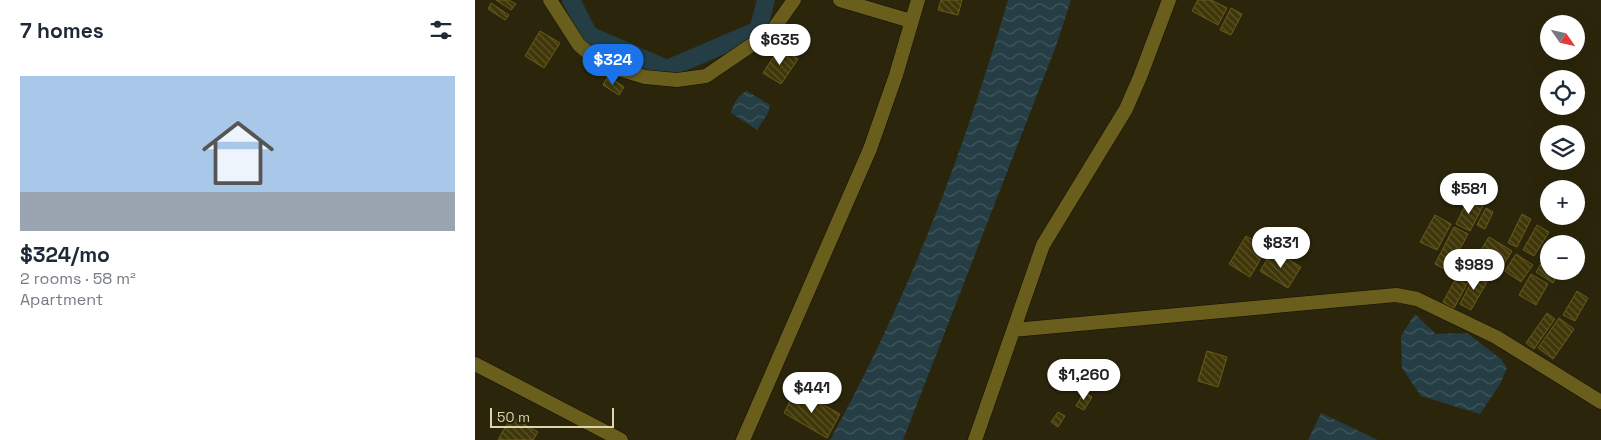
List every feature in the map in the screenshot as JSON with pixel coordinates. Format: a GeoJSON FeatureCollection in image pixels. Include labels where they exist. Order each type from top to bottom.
{"type":"FeatureCollection","features":[{"type":"Feature","properties":{"kind":"street"},"geometry":{"type":"LineString","coordinates":[[550,0],[579,45],[602,64],[645,76],[677,80],[706,76],[772,32],[794,0]]}},
{"type":"Feature","properties":{"kind":"street"},"geometry":{"type":"LineString","coordinates":[[840,0],[911,21]]}},
{"type":"Feature","properties":{"kind":"street"},"geometry":{"type":"LineString","coordinates":[[743,440],[870,149],[917,0]]}},
{"type":"Feature","properties":{"kind":"street"},"geometry":{"type":"LineString","coordinates":[[975,440],[1043,245],[1126,109],[1169,0]]}},
{"type":"Feature","properties":{"kind":"street"},"geometry":{"type":"LineString","coordinates":[[1014,330],[1396,295],[1417,299],[1497,337],[1601,402]]}},
{"type":"Feature","properties":{"kind":"street"},"geometry":{"type":"LineString","coordinates":[[475,364],[621,440]]}},
{"type":"Feature","properties":{"kind":"water"},"geometry":{"type":"Polygon","coordinates":[[[1008,0],[1071,0],[1056,46],[903,440],[830,440],[858,387],[909,280],[953,169],[1008,0]]]}},
{"type":"Feature","properties":{"kind":"water"},"geometry":{"type":"Polygon","coordinates":[[[747,91],[770,105],[768,113],[757,130],[731,113],[741,94],[747,91]]]}},
{"type":"Feature","properties":{"kind":"water"},"geometry":{"type":"Polygon","coordinates":[[[1415,314],[1436,334],[1467,333],[1501,359],[1507,368],[1500,384],[1480,414],[1421,396],[1402,368],[1401,336],[1415,314]]]}},
{"type":"Feature","properties":{"kind":"water"},"geometry":{"type":"Polygon","coordinates":[[[1321,413],[1378,440],[1308,440],[1321,413]]]}},
{"type":"Feature","properties":{"kind":"building"},"geometry":{"type":"Polygon","coordinates":[[[496,0],[509,0],[516,4],[511,10],[496,0]]]}},
{"type":"Feature","properties":{"kind":"building"},"geometry":{"type":"Polygon","coordinates":[[[941,0],[962,0],[958,15],[938,10],[941,0]]]}},
{"type":"Feature","properties":{"kind":"building"},"geometry":{"type":"Polygon","coordinates":[[[1198,0],[1211,0],[1227,8],[1218,25],[1192,11],[1198,0]]]}},
{"type":"Feature","properties":{"kind":"building"},"geometry":{"type":"Polygon","coordinates":[[[491,3],[509,15],[505,20],[488,9],[491,3]]]}},
{"type":"Feature","properties":{"kind":"building"},"geometry":{"type":"Polygon","coordinates":[[[1231,8],[1242,14],[1231,35],[1220,30],[1231,8]]]}},
{"type":"Feature","properties":{"kind":"building"},"geometry":{"type":"Polygon","coordinates":[[[540,31],[560,43],[544,68],[525,56],[540,31]]]}},
{"type":"Feature","properties":{"kind":"building"},"geometry":{"type":"Polygon","coordinates":[[[780,47],[798,59],[781,84],[763,73],[780,47]]]}},
{"type":"Feature","properties":{"kind":"building"},"geometry":{"type":"Polygon","coordinates":[[[608,76],[624,87],[619,95],[603,85],[608,76]]]}},
{"type":"Feature","properties":{"kind":"building"},"geometry":{"type":"Polygon","coordinates":[[[1469,198],[1483,206],[1470,231],[1456,224],[1469,198]]]}},
{"type":"Feature","properties":{"kind":"building"},"geometry":{"type":"Polygon","coordinates":[[[1486,208],[1493,212],[1485,229],[1477,225],[1486,208]]]}},
{"type":"Feature","properties":{"kind":"building"},"geometry":{"type":"Polygon","coordinates":[[[1522,214],[1531,219],[1517,247],[1508,243],[1522,214]]]}},
{"type":"Feature","properties":{"kind":"building"},"geometry":{"type":"Polygon","coordinates":[[[1435,215],[1451,224],[1437,250],[1420,242],[1435,215]]]}},
{"type":"Feature","properties":{"kind":"building"},"geometry":{"type":"Polygon","coordinates":[[[1537,225],[1549,232],[1547,235],[1540,235],[1540,246],[1534,256],[1523,250],[1537,225]]]}},
{"type":"Feature","properties":{"kind":"building"},"geometry":{"type":"Polygon","coordinates":[[[1454,227],[1468,234],[1448,271],[1435,264],[1454,227]]]}},
{"type":"Feature","properties":{"kind":"building"},"geometry":{"type":"Polygon","coordinates":[[[1246,236],[1267,248],[1250,277],[1229,264],[1246,236]]]}},
{"type":"Feature","properties":{"kind":"building"},"geometry":{"type":"Polygon","coordinates":[[[1489,237],[1512,251],[1502,267],[1479,253],[1489,237]]]}},
{"type":"Feature","properties":{"kind":"building"},"geometry":{"type":"Polygon","coordinates":[[[1273,250],[1301,267],[1288,288],[1260,271],[1273,250]]]}},
{"type":"Feature","properties":{"kind":"building"},"geometry":{"type":"Polygon","coordinates":[[[1516,254],[1533,265],[1521,282],[1505,271],[1516,254]]]}},
{"type":"Feature","properties":{"kind":"building"},"geometry":{"type":"Polygon","coordinates":[[[1540,266],[1540,275],[1536,272],[1540,266]]]}},
{"type":"Feature","properties":{"kind":"building"},"geometry":{"type":"Polygon","coordinates":[[[1461,269],[1472,275],[1454,308],[1443,302],[1461,269]]]}},
{"type":"Feature","properties":{"kind":"building"},"geometry":{"type":"Polygon","coordinates":[[[1476,273],[1488,280],[1471,310],[1460,304],[1476,273]]]}},
{"type":"Feature","properties":{"kind":"building"},"geometry":{"type":"Polygon","coordinates":[[[1531,274],[1548,284],[1536,305],[1519,295],[1531,274]]]}},
{"type":"Feature","properties":{"kind":"building"},"geometry":{"type":"Polygon","coordinates":[[[1577,291],[1588,298],[1575,321],[1563,315],[1577,291]]]}},
{"type":"Feature","properties":{"kind":"building"},"geometry":{"type":"Polygon","coordinates":[[[1547,313],[1555,319],[1534,349],[1526,343],[1547,313]]]}},
{"type":"Feature","properties":{"kind":"building"},"geometry":{"type":"Polygon","coordinates":[[[1559,318],[1574,329],[1553,359],[1538,348],[1559,318]]]}},
{"type":"Feature","properties":{"kind":"building"},"geometry":{"type":"Polygon","coordinates":[[[1207,351],[1227,357],[1218,387],[1198,381],[1207,351]]]}},
{"type":"Feature","properties":{"kind":"building"},"geometry":{"type":"Polygon","coordinates":[[[796,390],[840,414],[827,438],[784,413],[796,390]]]}},
{"type":"Feature","properties":{"kind":"building"},"geometry":{"type":"Polygon","coordinates":[[[1084,392],[1092,397],[1084,410],[1076,406],[1084,392]]]}},
{"type":"Feature","properties":{"kind":"building"},"geometry":{"type":"Polygon","coordinates":[[[1058,412],[1065,416],[1058,427],[1051,422],[1058,412]]]}},
{"type":"Feature","properties":{"kind":"building"},"geometry":{"type":"Polygon","coordinates":[[[511,417],[538,432],[533,440],[498,440],[511,417]]]}},
{"type":"Feature","properties":{"kind":"waterway"},"geometry":{"type":"LineString","coordinates":[[571,0],[589,35],[667,69],[758,30],[766,0]]}}]}
